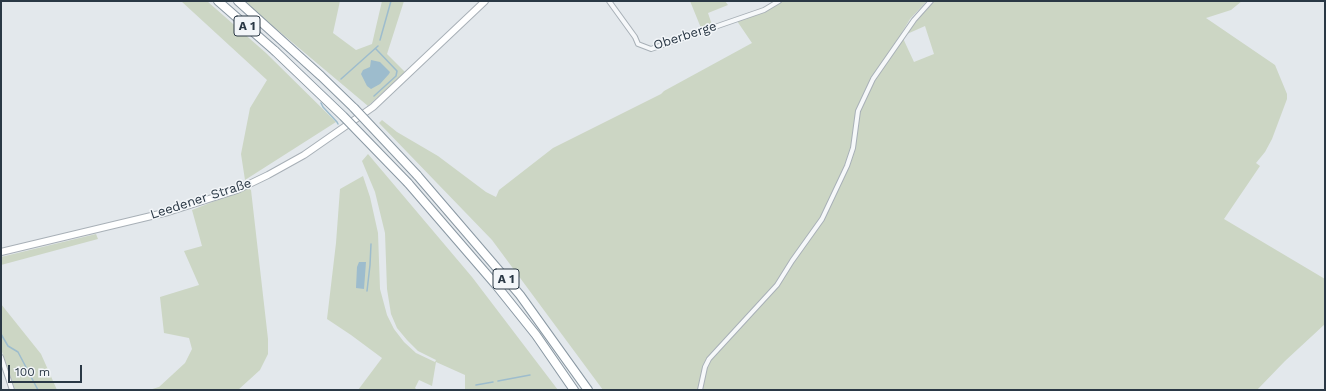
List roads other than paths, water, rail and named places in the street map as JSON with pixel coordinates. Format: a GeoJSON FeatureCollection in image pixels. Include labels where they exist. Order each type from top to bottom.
{"type":"FeatureCollection","features":[{"type":"Feature","properties":{"kind":"highway","name":"A 1"},"geometry":{"type":"LineString","coordinates":[[218,1],[275,51],[343,116],[408,183],[496,285],[536,335],[574,390]]}},
{"type":"Feature","properties":{"kind":"highway","name":"A 1"},"geometry":{"type":"LineString","coordinates":[[238,1],[354,108],[417,175],[520,295],[588,390]]}},
{"type":"Feature","properties":{"kind":"street","name":"Leedener Straße"},"geometry":{"type":"LineString","coordinates":[[1,252],[168,212],[237,190],[268,175],[304,155],[373,107],[485,1]]}},
{"type":"Feature","properties":{"kind":"street","name":"Oberberge"},"geometry":{"type":"LineString","coordinates":[[609,1],[636,37],[638,44],[650,49],[764,10],[779,1]]}},
{"type":"Feature","properties":{"kind":"street"},"geometry":{"type":"LineString","coordinates":[[700,390],[705,367],[709,359],[777,284],[822,219],[847,166],[853,148],[858,111],[873,79],[914,20],[931,1]]}},
{"type":"Feature","properties":{"kind":"street"},"geometry":{"type":"LineString","coordinates":[[1,356],[12,390]]}},
{"type":"Feature","properties":{"kind":"water"},"geometry":{"type":"Polygon","coordinates":[[[371,60],[380,62],[390,72],[380,84],[371,89],[367,86],[361,74],[363,70],[370,67],[371,60]]]}},
{"type":"Feature","properties":{"kind":"water"},"geometry":{"type":"Polygon","coordinates":[[[359,262],[366,262],[364,289],[356,288],[357,267],[359,262]]]}},
{"type":"Feature","properties":{"kind":"waterway"},"geometry":{"type":"LineString","coordinates":[[380,40],[391,1]]}},
{"type":"Feature","properties":{"kind":"waterway"},"geometry":{"type":"LineString","coordinates":[[341,79],[378,46]]}},
{"type":"Feature","properties":{"kind":"waterway"},"geometry":{"type":"LineString","coordinates":[[374,96],[396,76],[397,71],[376,49]]}},
{"type":"Feature","properties":{"kind":"waterway"},"geometry":{"type":"LineString","coordinates":[[321,103],[338,124]]}},
{"type":"Feature","properties":{"kind":"waterway"},"geometry":{"type":"LineString","coordinates":[[367,291],[371,244]]}},
{"type":"Feature","properties":{"kind":"waterway"},"geometry":{"type":"LineString","coordinates":[[1,334],[8,346],[18,352],[38,390]]}},
{"type":"Feature","properties":{"kind":"waterway"},"geometry":{"type":"LineString","coordinates":[[498,381],[530,375]]}},
{"type":"Feature","properties":{"kind":"waterway"},"geometry":{"type":"LineString","coordinates":[[476,385],[493,382]]}}]}
